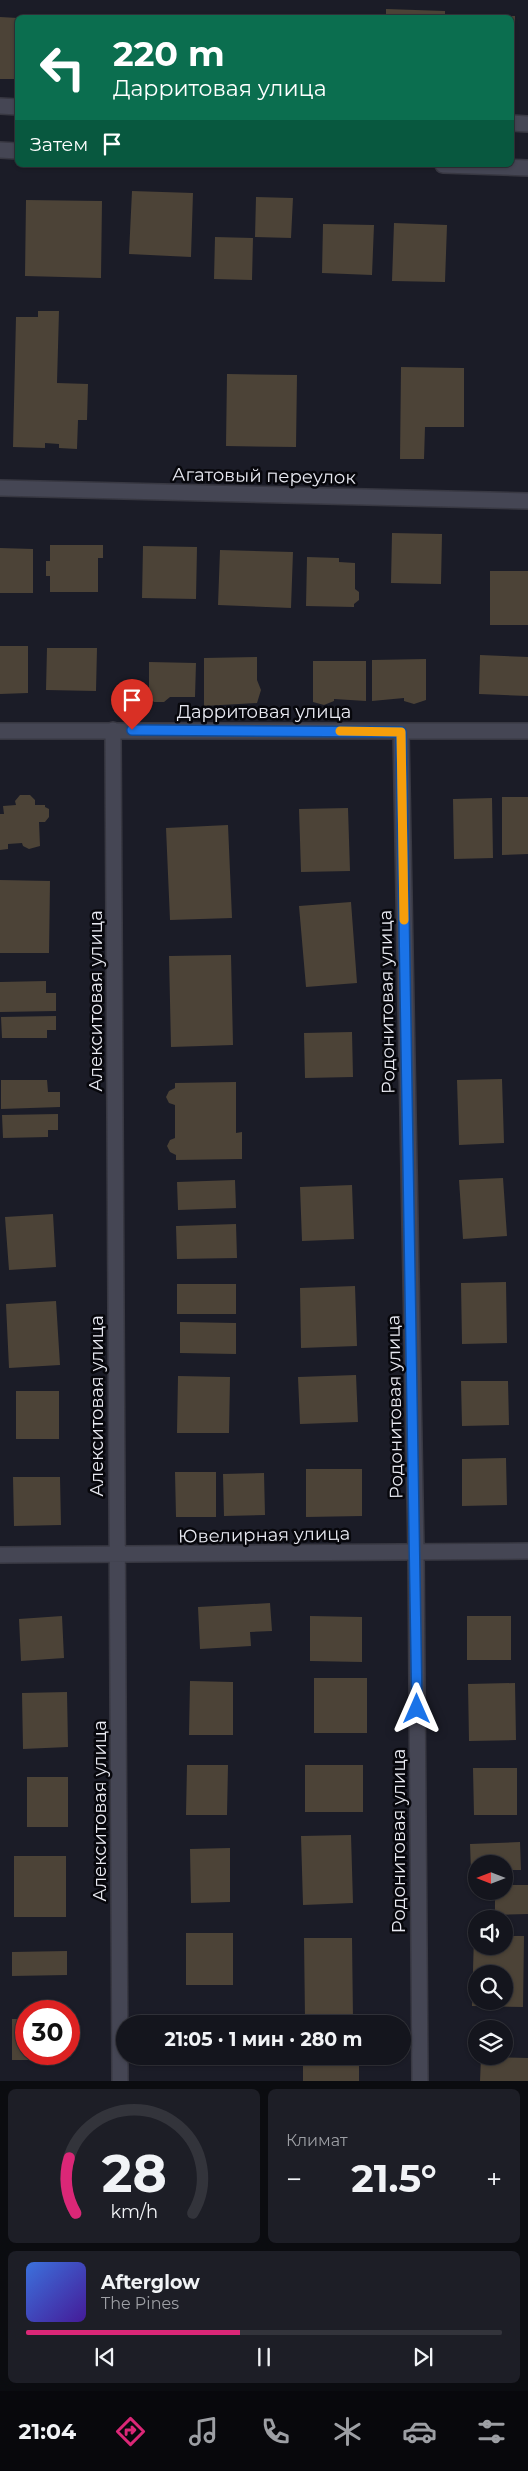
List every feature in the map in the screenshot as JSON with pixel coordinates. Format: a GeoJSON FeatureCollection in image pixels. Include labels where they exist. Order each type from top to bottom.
{"type":"FeatureCollection","features":[{"type":"Feature","properties":{"kind":"street"},"geometry":{"type":"LineString","coordinates":[[0,106],[15,107]]}},
{"type":"Feature","properties":{"kind":"street"},"geometry":{"type":"LineString","coordinates":[[514,123],[528,124]]}},
{"type":"Feature","properties":{"kind":"street"},"geometry":{"type":"LineString","coordinates":[[0,150],[15,151]]}},
{"type":"Feature","properties":{"kind":"street"},"geometry":{"type":"LineString","coordinates":[[500,167],[528,168]]}},
{"type":"Feature","properties":{"kind":"street","name":"Агатовый переулок"},"geometry":{"type":"LineString","coordinates":[[0,488],[528,501]]}},
{"type":"Feature","properties":{"kind":"street","name":"Дарритовая улица"},"geometry":{"type":"LineString","coordinates":[[0,730],[528,731]]}},
{"type":"Feature","properties":{"kind":"street","name":"Алекситовая улица"},"geometry":{"type":"LineString","coordinates":[[113,730],[120,2081]]}},
{"type":"Feature","properties":{"kind":"street","name":"Родонитовая улица"},"geometry":{"type":"LineString","coordinates":[[401,732],[416,1552],[420,2081]]}},
{"type":"Feature","properties":{"kind":"street","name":"Ювелирная улица"},"geometry":{"type":"LineString","coordinates":[[0,1555],[528,1551]]}},
{"type":"Feature","properties":{"kind":"building"},"geometry":{"type":"Polygon","coordinates":[[[386,9],[445,11],[445,15],[386,15],[386,9]]]}},
{"type":"Feature","properties":{"kind":"building"},"geometry":{"type":"Polygon","coordinates":[[[514,16],[515,16],[514,76],[514,16]]]}},
{"type":"Feature","properties":{"kind":"building"},"geometry":{"type":"Polygon","coordinates":[[[0,17],[15,18],[15,79],[0,79],[0,17]]]}},
{"type":"Feature","properties":{"kind":"building"},"geometry":{"type":"Polygon","coordinates":[[[132,191],[193,193],[191,257],[129,254],[132,191]]]}},
{"type":"Feature","properties":{"kind":"building"},"geometry":{"type":"Polygon","coordinates":[[[256,197],[293,198],[291,238],[255,237],[256,197]]]}},
{"type":"Feature","properties":{"kind":"building"},"geometry":{"type":"Polygon","coordinates":[[[26,200],[102,201],[101,278],[25,276],[26,200]]]}},
{"type":"Feature","properties":{"kind":"building"},"geometry":{"type":"Polygon","coordinates":[[[394,223],[447,225],[445,282],[392,281],[394,223]]]}},
{"type":"Feature","properties":{"kind":"building"},"geometry":{"type":"Polygon","coordinates":[[[323,224],[374,225],[372,275],[322,273],[323,224]]]}},
{"type":"Feature","properties":{"kind":"building"},"geometry":{"type":"Polygon","coordinates":[[[215,237],[253,238],[252,280],[214,279],[215,237]]]}},
{"type":"Feature","properties":{"kind":"building"},"geometry":{"type":"Polygon","coordinates":[[[38,311],[59,311],[57,383],[88,384],[87,420],[78,420],[77,449],[59,448],[59,444],[45,443],[45,448],[13,447],[16,317],[38,317],[38,311]]]}},
{"type":"Feature","properties":{"kind":"building"},"geometry":{"type":"Polygon","coordinates":[[[401,367],[464,368],[464,427],[425,427],[424,459],[400,459],[401,367]]]}},
{"type":"Feature","properties":{"kind":"building"},"geometry":{"type":"Polygon","coordinates":[[[227,374],[297,375],[296,447],[226,446],[227,374]]]}},
{"type":"Feature","properties":{"kind":"building"},"geometry":{"type":"Polygon","coordinates":[[[392,533],[442,534],[441,584],[391,583],[392,533]]]}},
{"type":"Feature","properties":{"kind":"building"},"geometry":{"type":"Polygon","coordinates":[[[50,545],[103,545],[103,558],[98,558],[98,592],[50,592],[50,576],[46,576],[46,561],[50,561],[50,545]]]}},
{"type":"Feature","properties":{"kind":"building"},"geometry":{"type":"Polygon","coordinates":[[[143,546],[197,547],[196,599],[142,598],[143,546]]]}},
{"type":"Feature","properties":{"kind":"building"},"geometry":{"type":"Polygon","coordinates":[[[0,548],[33,549],[33,593],[0,593],[0,548]]]}},
{"type":"Feature","properties":{"kind":"building"},"geometry":{"type":"Polygon","coordinates":[[[220,550],[293,552],[291,608],[218,605],[220,550]]]}},
{"type":"Feature","properties":{"kind":"building"},"geometry":{"type":"Polygon","coordinates":[[[307,557],[339,558],[339,562],[355,563],[355,589],[359,592],[359,600],[354,604],[354,607],[306,606],[307,557]]]}},
{"type":"Feature","properties":{"kind":"building"},"geometry":{"type":"Polygon","coordinates":[[[490,571],[528,571],[528,625],[490,625],[490,571]]]}},
{"type":"Feature","properties":{"kind":"building"},"geometry":{"type":"Polygon","coordinates":[[[0,646],[28,646],[28,693],[0,694],[0,646]]]}},
{"type":"Feature","properties":{"kind":"building"},"geometry":{"type":"Polygon","coordinates":[[[47,648],[97,648],[96,691],[46,690],[47,648]]]}},
{"type":"Feature","properties":{"kind":"building"},"geometry":{"type":"Polygon","coordinates":[[[480,655],[528,657],[528,696],[479,694],[480,655]]]}},
{"type":"Feature","properties":{"kind":"building"},"geometry":{"type":"Polygon","coordinates":[[[257,657],[257,680],[261,690],[257,703],[204,706],[204,658],[257,657]]]}},
{"type":"Feature","properties":{"kind":"building"},"geometry":{"type":"Polygon","coordinates":[[[426,659],[426,700],[414,704],[404,701],[404,698],[372,701],[372,660],[426,659]]]}},
{"type":"Feature","properties":{"kind":"building"},"geometry":{"type":"Polygon","coordinates":[[[313,661],[366,661],[366,701],[334,699],[334,701],[324,705],[313,702],[313,661]]]}},
{"type":"Feature","properties":{"kind":"building"},"geometry":{"type":"Polygon","coordinates":[[[149,662],[196,663],[195,697],[170,697],[164,702],[154,702],[149,697],[149,662]]]}},
{"type":"Feature","properties":{"kind":"building"},"geometry":{"type":"Polygon","coordinates":[[[20,795],[30,795],[35,800],[35,805],[45,805],[49,809],[49,817],[45,822],[39,822],[40,846],[29,849],[23,846],[22,843],[8,844],[8,849],[0,850],[0,814],[4,814],[3,806],[16,805],[15,801],[20,795]]]}},
{"type":"Feature","properties":{"kind":"building"},"geometry":{"type":"Polygon","coordinates":[[[502,797],[528,797],[528,854],[502,855],[502,797]]]}},
{"type":"Feature","properties":{"kind":"building"},"geometry":{"type":"Polygon","coordinates":[[[492,798],[493,858],[454,859],[453,799],[492,798]]]}},
{"type":"Feature","properties":{"kind":"building"},"geometry":{"type":"Polygon","coordinates":[[[348,808],[350,871],[301,872],[299,809],[348,808]]]}},
{"type":"Feature","properties":{"kind":"building"},"geometry":{"type":"Polygon","coordinates":[[[228,825],[232,918],[170,920],[166,828],[228,825]]]}},
{"type":"Feature","properties":{"kind":"building"},"geometry":{"type":"Polygon","coordinates":[[[0,880],[50,881],[49,953],[0,953],[0,880]]]}},
{"type":"Feature","properties":{"kind":"building"},"geometry":{"type":"Polygon","coordinates":[[[351,902],[357,983],[306,987],[299,906],[351,902]]]}},
{"type":"Feature","properties":{"kind":"building"},"geometry":{"type":"Polygon","coordinates":[[[231,955],[233,1045],[171,1047],[169,956],[231,955]]]}},
{"type":"Feature","properties":{"kind":"building"},"geometry":{"type":"Polygon","coordinates":[[[46,981],[46,993],[56,993],[56,1011],[0,1012],[0,982],[46,981]]]}},
{"type":"Feature","properties":{"kind":"building"},"geometry":{"type":"Polygon","coordinates":[[[56,1016],[56,1030],[47,1030],[47,1038],[2,1038],[1,1017],[56,1016]]]}},
{"type":"Feature","properties":{"kind":"building"},"geometry":{"type":"Polygon","coordinates":[[[352,1032],[353,1077],[305,1078],[304,1033],[352,1032]]]}},
{"type":"Feature","properties":{"kind":"building"},"geometry":{"type":"Polygon","coordinates":[[[502,1079],[504,1143],[459,1145],[457,1080],[502,1079]]]}},
{"type":"Feature","properties":{"kind":"building"},"geometry":{"type":"Polygon","coordinates":[[[1,1080],[47,1080],[48,1092],[60,1092],[60,1107],[1,1109],[1,1080]]]}},
{"type":"Feature","properties":{"kind":"building"},"geometry":{"type":"Polygon","coordinates":[[[236,1082],[236,1133],[242,1132],[242,1159],[176,1160],[176,1155],[170,1152],[167,1146],[170,1140],[175,1138],[175,1105],[169,1103],[166,1097],[169,1091],[175,1088],[175,1083],[236,1082]]]}},
{"type":"Feature","properties":{"kind":"building"},"geometry":{"type":"Polygon","coordinates":[[[58,1114],[58,1130],[48,1130],[48,1137],[3,1138],[2,1115],[58,1114]]]}},
{"type":"Feature","properties":{"kind":"building"},"geometry":{"type":"Polygon","coordinates":[[[503,1178],[507,1236],[463,1239],[459,1180],[503,1178]]]}},
{"type":"Feature","properties":{"kind":"building"},"geometry":{"type":"Polygon","coordinates":[[[235,1180],[236,1208],[178,1210],[177,1182],[235,1180]]]}},
{"type":"Feature","properties":{"kind":"building"},"geometry":{"type":"Polygon","coordinates":[[[352,1185],[354,1239],[302,1241],[300,1187],[352,1185]]]}},
{"type":"Feature","properties":{"kind":"building"},"geometry":{"type":"Polygon","coordinates":[[[53,1214],[56,1267],[9,1270],[5,1217],[53,1214]]]}},
{"type":"Feature","properties":{"kind":"building"},"geometry":{"type":"Polygon","coordinates":[[[236,1224],[237,1258],[177,1259],[176,1226],[236,1224]]]}},
{"type":"Feature","properties":{"kind":"building"},"geometry":{"type":"Polygon","coordinates":[[[506,1282],[507,1343],[462,1344],[461,1283],[506,1282]]]}},
{"type":"Feature","properties":{"kind":"building"},"geometry":{"type":"Polygon","coordinates":[[[177,1284],[236,1284],[236,1314],[177,1314],[177,1284]]]}},
{"type":"Feature","properties":{"kind":"building"},"geometry":{"type":"Polygon","coordinates":[[[355,1286],[357,1346],[301,1348],[300,1288],[355,1286]]]}},
{"type":"Feature","properties":{"kind":"building"},"geometry":{"type":"Polygon","coordinates":[[[56,1301],[60,1365],[9,1368],[6,1304],[56,1301]]]}},
{"type":"Feature","properties":{"kind":"building"},"geometry":{"type":"Polygon","coordinates":[[[180,1322],[236,1323],[236,1354],[180,1353],[180,1322]]]}},
{"type":"Feature","properties":{"kind":"building"},"geometry":{"type":"Polygon","coordinates":[[[356,1375],[358,1422],[300,1424],[298,1377],[356,1375]]]}},
{"type":"Feature","properties":{"kind":"building"},"geometry":{"type":"Polygon","coordinates":[[[178,1376],[230,1377],[229,1433],[177,1433],[178,1376]]]}},
{"type":"Feature","properties":{"kind":"building"},"geometry":{"type":"Polygon","coordinates":[[[461,1381],[508,1381],[509,1425],[462,1426],[461,1381]]]}},
{"type":"Feature","properties":{"kind":"building"},"geometry":{"type":"Polygon","coordinates":[[[16,1391],[59,1391],[59,1439],[16,1439],[16,1391]]]}},
{"type":"Feature","properties":{"kind":"building"},"geometry":{"type":"Polygon","coordinates":[[[506,1458],[507,1505],[462,1506],[462,1459],[506,1458]]]}},
{"type":"Feature","properties":{"kind":"building"},"geometry":{"type":"Polygon","coordinates":[[[306,1469],[362,1469],[362,1516],[306,1517],[306,1469]]]}},
{"type":"Feature","properties":{"kind":"building"},"geometry":{"type":"Polygon","coordinates":[[[175,1472],[216,1472],[216,1517],[176,1517],[175,1472]]]}},
{"type":"Feature","properties":{"kind":"building"},"geometry":{"type":"Polygon","coordinates":[[[264,1473],[265,1515],[224,1516],[223,1474],[264,1473]]]}},
{"type":"Feature","properties":{"kind":"building"},"geometry":{"type":"Polygon","coordinates":[[[13,1477],[60,1477],[61,1525],[14,1526],[13,1477]]]}},
{"type":"Feature","properties":{"kind":"building"},"geometry":{"type":"Polygon","coordinates":[[[270,1603],[272,1631],[250,1632],[251,1646],[200,1649],[198,1607],[270,1603]]]}},
{"type":"Feature","properties":{"kind":"building"},"geometry":{"type":"Polygon","coordinates":[[[62,1616],[64,1658],[21,1661],[19,1619],[62,1616]]]}},
{"type":"Feature","properties":{"kind":"building"},"geometry":{"type":"Polygon","coordinates":[[[310,1616],[362,1617],[362,1662],[310,1661],[310,1616]]]}},
{"type":"Feature","properties":{"kind":"building"},"geometry":{"type":"Polygon","coordinates":[[[467,1616],[511,1616],[511,1660],[467,1660],[467,1616]]]}},
{"type":"Feature","properties":{"kind":"building"},"geometry":{"type":"Polygon","coordinates":[[[314,1678],[367,1678],[367,1733],[314,1733],[314,1678]]]}},
{"type":"Feature","properties":{"kind":"building"},"geometry":{"type":"Polygon","coordinates":[[[190,1681],[233,1682],[233,1735],[189,1735],[190,1681]]]}},
{"type":"Feature","properties":{"kind":"building"},"geometry":{"type":"Polygon","coordinates":[[[515,1683],[516,1740],[469,1741],[468,1684],[515,1683]]]}},
{"type":"Feature","properties":{"kind":"building"},"geometry":{"type":"Polygon","coordinates":[[[67,1692],[68,1747],[23,1749],[22,1693],[67,1692]]]}},
{"type":"Feature","properties":{"kind":"building"},"geometry":{"type":"Polygon","coordinates":[[[187,1765],[228,1765],[227,1815],[186,1815],[187,1765]]]}},
{"type":"Feature","properties":{"kind":"building"},"geometry":{"type":"Polygon","coordinates":[[[305,1765],[363,1765],[363,1812],[305,1812],[305,1765]]]}},
{"type":"Feature","properties":{"kind":"building"},"geometry":{"type":"Polygon","coordinates":[[[473,1768],[517,1768],[517,1815],[474,1815],[473,1768]]]}},
{"type":"Feature","properties":{"kind":"building"},"geometry":{"type":"Polygon","coordinates":[[[27,1777],[68,1777],[68,1827],[27,1827],[27,1777]]]}},
{"type":"Feature","properties":{"kind":"building"},"geometry":{"type":"Polygon","coordinates":[[[351,1835],[353,1903],[303,1905],[301,1836],[351,1835]]]}},
{"type":"Feature","properties":{"kind":"building"},"geometry":{"type":"Polygon","coordinates":[[[520,1842],[521,1870],[513,1870],[513,1855],[470,1855],[470,1844],[520,1842]]]}},
{"type":"Feature","properties":{"kind":"building"},"geometry":{"type":"Polygon","coordinates":[[[230,1848],[230,1902],[191,1903],[190,1849],[230,1848]]]}},
{"type":"Feature","properties":{"kind":"building"},"geometry":{"type":"Polygon","coordinates":[[[14,1856],[66,1856],[66,1917],[14,1917],[14,1856]]]}},
{"type":"Feature","properties":{"kind":"building"},"geometry":{"type":"Polygon","coordinates":[[[513,1885],[528,1885],[528,1914],[513,1914],[513,1910],[495,1910],[495,1900],[513,1900],[513,1885]]]}},
{"type":"Feature","properties":{"kind":"building"},"geometry":{"type":"Polygon","coordinates":[[[186,1933],[233,1933],[233,1985],[186,1985],[186,1933]]]}},
{"type":"Feature","properties":{"kind":"building"},"geometry":{"type":"Polygon","coordinates":[[[513,1936],[524,1936],[523,2007],[513,2007],[513,1965],[473,1965],[473,1955],[513,1955],[513,1936]]]}},
{"type":"Feature","properties":{"kind":"building"},"geometry":{"type":"Polygon","coordinates":[[[304,1938],[352,1938],[353,2015],[305,2015],[304,1938]]]}},
{"type":"Feature","properties":{"kind":"building"},"geometry":{"type":"Polygon","coordinates":[[[67,1951],[67,1975],[12,1976],[12,1952],[67,1951]]]}},
{"type":"Feature","properties":{"kind":"building"},"geometry":{"type":"Polygon","coordinates":[[[12,2019],[15,2019],[15,2060],[12,2060],[12,2019]]]}},
{"type":"Feature","properties":{"kind":"building"},"geometry":{"type":"Polygon","coordinates":[[[513,2058],[528,2058],[528,2081],[480,2081],[481,2065],[513,2065],[513,2058]]]}},
{"type":"Feature","properties":{"kind":"building"},"geometry":{"type":"Polygon","coordinates":[[[303,2065],[359,2065],[359,2081],[303,2081],[303,2065]]]}},
{"type":"Feature","properties":{"kind":"slow traffic"},"geometry":{"type":"LineString","coordinates":[[340,731],[401,732],[404,920]]}},
{"type":"Feature","properties":{"kind":"route"},"geometry":{"type":"LineString","coordinates":[[132,730],[401,732],[416,1552],[417,1709]]}}]}
